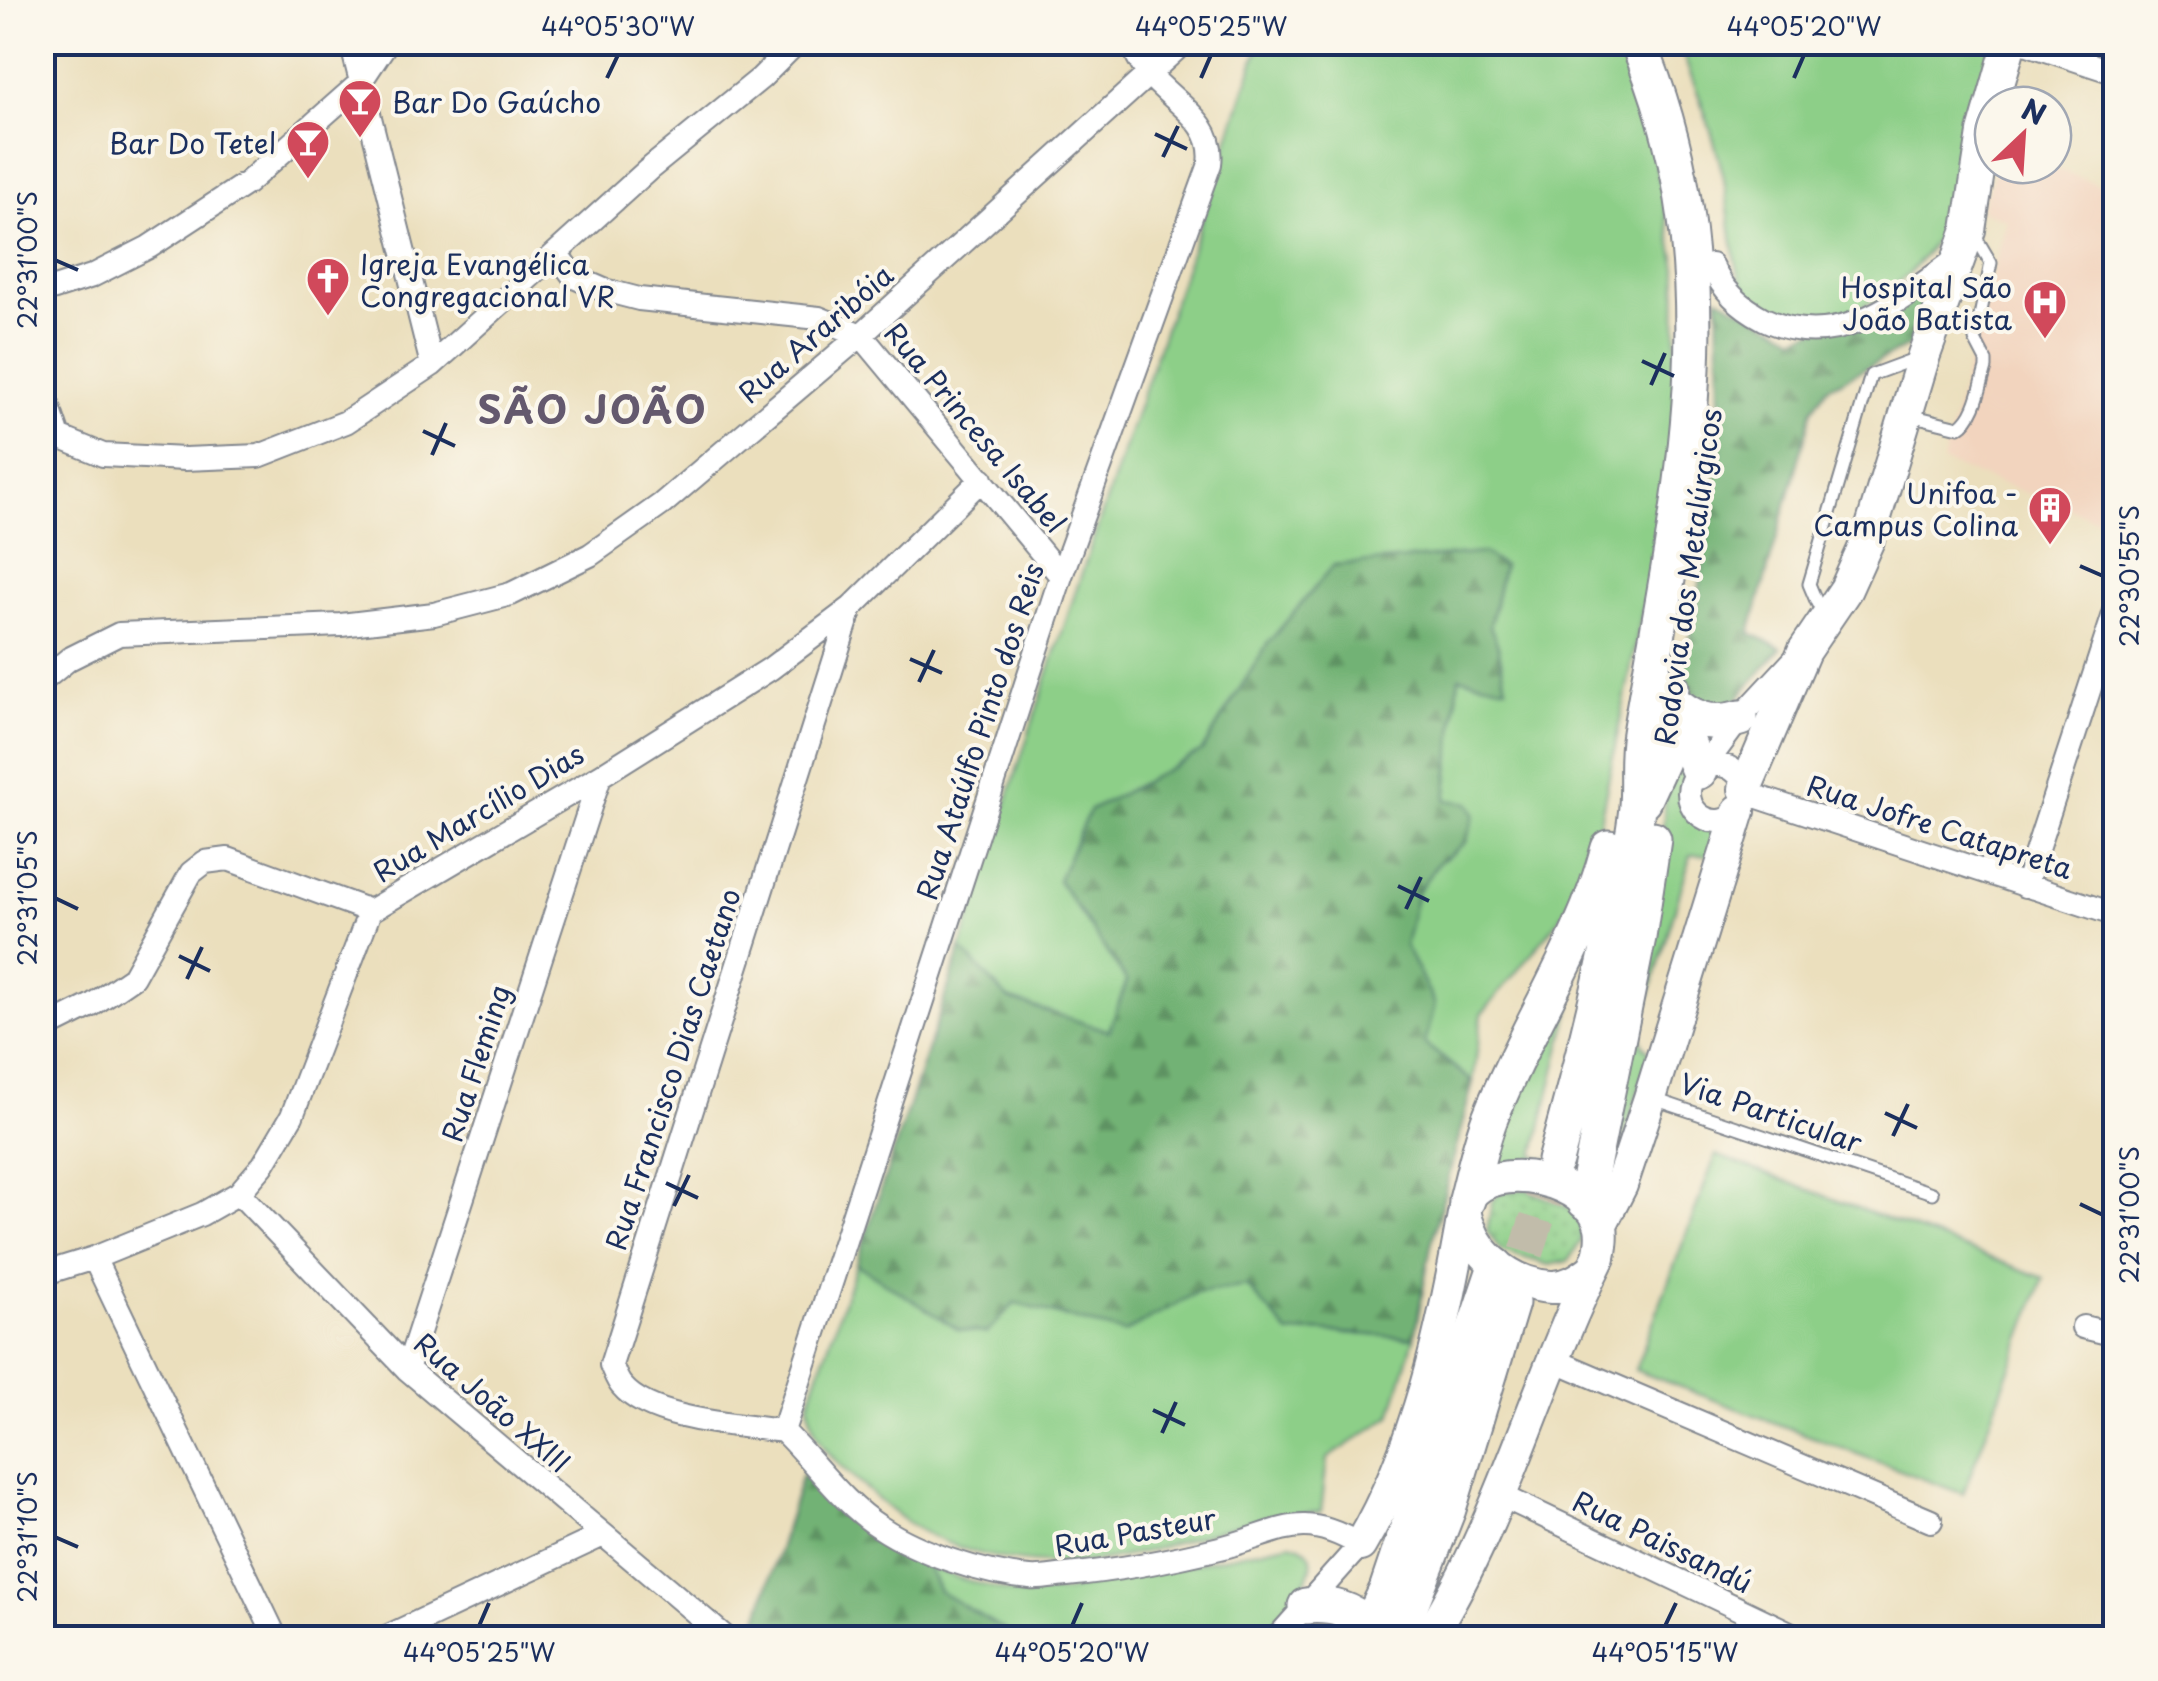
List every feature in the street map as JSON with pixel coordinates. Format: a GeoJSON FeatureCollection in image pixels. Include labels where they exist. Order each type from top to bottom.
{"type":"FeatureCollection","features":[{"type":"Feature","properties":{"kind":"main road","name":"Rodovia dos Metalúrgicos"},"geometry":{"type":"LineString","coordinates":[[1555,1161],[1594,1020],[1649,752],[1682,494],[1694,322],[1690,240],[1678,164],[1662,104],[1638,42]]}},
{"type":"Feature","properties":{"kind":"main road","name":"Rodovia dos Metalúrgicos"},"geometry":{"type":"LineString","coordinates":[[1649,752],[1670,699],[1701,518],[1712,419],[1711,265],[1696,159],[1658,42]]}},
{"type":"Feature","properties":{"kind":"main road"},"geometry":{"type":"LineString","coordinates":[[1670,699],[1706,722],[1740,718]]}},
{"type":"Feature","properties":{"kind":"main road"},"geometry":{"type":"LineString","coordinates":[[1670,699],[1701,769]]}},
{"type":"Feature","properties":{"kind":"main road"},"geometry":{"type":"LineString","coordinates":[[1465,1207],[1489,1120],[1591,906],[1649,752]]}},
{"type":"Feature","properties":{"kind":"main road"},"geometry":{"type":"LineString","coordinates":[[1593,1213],[1647,886],[1649,752]]}},
{"type":"Feature","properties":{"kind":"main road"},"geometry":{"type":"LineString","coordinates":[[1377,1635],[1387,1590],[1492,1262]]}},
{"type":"Feature","properties":{"kind":"main road"},"geometry":{"type":"LineString","coordinates":[[1377,1635],[1448,1509],[1511,1303]]}},
{"type":"Feature","properties":{"kind":"main road"},"geometry":{"type":"LineString","coordinates":[[1306,1606],[1341,1607],[1377,1635]]}},
{"type":"Feature","properties":{"kind":"street"},"geometry":{"type":"LineString","coordinates":[[351,42],[432,365]]}},
{"type":"Feature","properties":{"kind":"street"},"geometry":{"type":"LineString","coordinates":[[42,292],[92,276],[149,247],[247,183],[359,84],[386,42]]}},
{"type":"Feature","properties":{"kind":"street"},"geometry":{"type":"LineString","coordinates":[[42,387],[50,440],[103,454],[186,460],[258,456],[346,422],[432,365],[648,170],[761,78],[797,42]]}},
{"type":"Feature","properties":{"kind":"street"},"geometry":{"type":"LineString","coordinates":[[1133,42],[1136,58],[1148,74]]}},
{"type":"Feature","properties":{"kind":"street","name":"Rua Araribóia"},"geometry":{"type":"LineString","coordinates":[[42,681],[70,659],[119,634],[341,626],[434,614],[511,594],[590,556],[662,504],[861,335],[1184,42]]}},
{"type":"Feature","properties":{"kind":"street"},"geometry":{"type":"LineString","coordinates":[[1743,798],[1723,821],[1705,819],[1697,814],[1688,796],[1689,787],[1740,718],[1804,651],[1834,611],[1864,551],[1924,354],[1964,243],[1984,134],[2010,42]]}},
{"type":"Feature","properties":{"kind":"street"},"geometry":{"type":"LineString","coordinates":[[2022,42],[2116,73]]}},
{"type":"Feature","properties":{"kind":"street","name":"Rua Ataúlfo Pinto dos Reis"},"geometry":{"type":"LineString","coordinates":[[783,1431],[1061,576],[1210,164],[1212,146],[1207,131],[1148,74]]}},
{"type":"Feature","properties":{"kind":"street"},"geometry":{"type":"LineString","coordinates":[[1711,265],[1725,289],[1743,306],[1772,323],[1814,331],[1846,328],[1870,318],[1964,243]]}},
{"type":"Feature","properties":{"kind":"street","name":"Rua Princesa Isabel"},"geometry":{"type":"LineString","coordinates":[[556,253],[574,277],[639,300],[819,318],[861,335],[1061,576]]}},
{"type":"Feature","properties":{"kind":"street","name":"Rua Marcílio Dias"},"geometry":{"type":"LineString","coordinates":[[42,1274],[94,1258],[202,1214],[239,1193],[263,1165],[292,1116],[370,911],[600,776],[770,669],[851,608],[982,479]]}},
{"type":"Feature","properties":{"kind":"street","name":"Rua Francisco Dias Caetano"},"geometry":{"type":"LineString","coordinates":[[783,1431],[678,1416],[622,1387],[610,1365],[851,608]]}},
{"type":"Feature","properties":{"kind":"street"},"geometry":{"type":"LineString","coordinates":[[2025,886],[2116,608]]}},
{"type":"Feature","properties":{"kind":"street"},"geometry":{"type":"LineString","coordinates":[[1593,1213],[1621,1185],[1743,798],[1804,651]]}},
{"type":"Feature","properties":{"kind":"street"},"geometry":{"type":"LineString","coordinates":[[1701,769],[1714,764],[1732,769],[1738,774],[1743,798]]}},
{"type":"Feature","properties":{"kind":"street","name":"Rua Fleming"},"geometry":{"type":"LineString","coordinates":[[407,1370],[600,776]]}},
{"type":"Feature","properties":{"kind":"street","name":"Rua Jofre Catapreta"},"geometry":{"type":"LineString","coordinates":[[1743,798],[2116,914]]}},
{"type":"Feature","properties":{"kind":"street"},"geometry":{"type":"LineString","coordinates":[[42,1030],[92,1005],[133,976],[191,872],[205,862],[228,859],[370,911]]}},
{"type":"Feature","properties":{"kind":"street"},"geometry":{"type":"LineString","coordinates":[[1277,1638],[1360,1545],[1394,1478],[1448,1306],[1465,1207],[1480,1185],[1495,1178],[1531,1177],[1557,1184],[1593,1213],[1601,1244],[1502,1496],[1452,1601],[1428,1638]]}},
{"type":"Feature","properties":{"kind":"street","name":"Rua João XXIII"},"geometry":{"type":"LineString","coordinates":[[239,1193],[407,1370],[726,1638]]}},
{"type":"Feature","properties":{"kind":"street"},"geometry":{"type":"LineString","coordinates":[[1465,1207],[1478,1248],[1516,1277],[1550,1288],[1578,1282],[1592,1270]]}},
{"type":"Feature","properties":{"kind":"street"},"geometry":{"type":"LineString","coordinates":[[94,1258],[276,1638]]}},
{"type":"Feature","properties":{"kind":"street"},"geometry":{"type":"LineString","coordinates":[[1448,1306],[1492,1262]]}},
{"type":"Feature","properties":{"kind":"street"},"geometry":{"type":"LineString","coordinates":[[2083,1327],[2116,1335]]}},
{"type":"Feature","properties":{"kind":"street"},"geometry":{"type":"LineString","coordinates":[[1554,1360],[1930,1521]]}},
{"type":"Feature","properties":{"kind":"street","name":"Rua Pasteur"},"geometry":{"type":"LineString","coordinates":[[783,1431],[840,1493],[878,1527],[938,1558],[1030,1578],[1116,1571],[1225,1546],[1298,1524],[1333,1529],[1360,1545]]}},
{"type":"Feature","properties":{"kind":"street","name":"Rua Paissandú"},"geometry":{"type":"LineString","coordinates":[[1502,1496],[1800,1638]]}},
{"type":"Feature","properties":{"kind":"street"},"geometry":{"type":"LineString","coordinates":[[384,1638],[601,1536]]}},
{"type":"Feature","properties":{"kind":"lane"},"geometry":{"type":"LineString","coordinates":[[1906,414],[1959,427],[1972,412],[1986,368],[1975,340],[1991,262],[1981,242],[1964,243]]}},
{"type":"Feature","properties":{"kind":"lane"},"geometry":{"type":"LineString","coordinates":[[1834,611],[1817,602],[1809,584],[1871,375],[1924,354]]}},
{"type":"Feature","properties":{"kind":"lane","name":"Via Particular"},"geometry":{"type":"LineString","coordinates":[[1650,1098],[1932,1193]]}},
{"type":"Feature","properties":{"kind":"shaded area","name":"Hospital São João Batista"},"geometry":{"type":"Polygon","coordinates":[[[2073,175],[2115,191],[2113,525],[1942,462],[2007,220],[1981,210],[1990,185],[2073,185],[2073,175]]]}},
{"type":"Feature","properties":{"kind":"green space"},"geometry":{"type":"Polygon","coordinates":[[[1260,43],[1617,43],[1654,155],[1677,268],[1675,433],[1658,534],[1599,826],[1583,873],[1562,916],[1482,1014],[1473,1082],[1425,1044],[1435,1004],[1405,946],[1417,892],[1438,863],[1466,842],[1446,801],[1459,677],[1506,686],[1490,626],[1503,566],[1268,643],[1202,751],[1089,811],[1058,880],[1127,981],[1109,1031],[1008,999],[961,949],[1033,721],[1260,43]]]}},
{"type":"Feature","properties":{"kind":"green space"},"geometry":{"type":"Polygon","coordinates":[[[1678,43],[2006,43],[1994,85],[1973,85],[1973,156],[1944,224],[1924,256],[1899,283],[1867,304],[1839,315],[1790,315],[1772,309],[1748,293],[1740,277],[1724,180],[1704,110],[1678,43]]]}},
{"type":"Feature","properties":{"kind":"green space"},"geometry":{"type":"Polygon","coordinates":[[[1937,285],[1914,343],[1828,387],[1813,409],[1750,633],[1781,648],[1729,709],[1689,702],[1681,676],[1697,604],[1721,449],[1718,297],[1796,337],[1937,285]]]}},
{"type":"Feature","properties":{"kind":"green space"},"geometry":{"type":"Polygon","coordinates":[[[1483,553],[1503,566],[1490,626],[1506,687],[1459,677],[1446,800],[1469,803],[1475,814],[1466,842],[1438,863],[1417,892],[1405,946],[1435,1004],[1425,1044],[1473,1082],[1431,1246],[1414,1338],[1315,1331],[1289,1334],[1247,1286],[1196,1293],[1124,1333],[1015,1303],[987,1333],[959,1330],[856,1264],[961,949],[1008,999],[1109,1031],[1127,981],[1058,880],[1089,811],[1202,751],[1268,643],[1334,565],[1483,553]]]}},
{"type":"Feature","properties":{"kind":"green space"},"geometry":{"type":"Polygon","coordinates":[[[1671,736],[1689,762],[1684,799],[1690,816],[1709,826],[1724,828],[1717,855],[1691,855],[1639,1031],[1651,1054],[1601,1189],[1657,894],[1671,736]]]}},
{"type":"Feature","properties":{"kind":"green space"},"geometry":{"type":"Polygon","coordinates":[[[1618,985],[1582,1183],[1493,1169],[1527,1080],[1571,1006],[1534,1156],[1572,1166],[1618,985]]]}},
{"type":"Feature","properties":{"kind":"green space"},"geometry":{"type":"Polygon","coordinates":[[[1716,1155],[2044,1278],[1963,1494],[1635,1370],[1716,1155]]]}},
{"type":"Feature","properties":{"kind":"green space"},"geometry":{"type":"Polygon","coordinates":[[[1526,1189],[1569,1208],[1581,1221],[1581,1241],[1568,1261],[1549,1265],[1501,1251],[1487,1231],[1492,1201],[1501,1192],[1526,1189]]]}},
{"type":"Feature","properties":{"kind":"green space"},"geometry":{"type":"Polygon","coordinates":[[[856,1264],[959,1330],[987,1333],[1015,1303],[1124,1333],[1196,1293],[1247,1286],[1290,1334],[1315,1331],[1414,1338],[1391,1416],[1327,1459],[1321,1512],[1268,1517],[1105,1560],[1057,1564],[1006,1559],[957,1547],[907,1522],[845,1470],[820,1440],[809,1402],[856,1264]]]}},
{"type":"Feature","properties":{"kind":"green space"},"geometry":{"type":"Polygon","coordinates":[[[802,1475],[889,1552],[959,1578],[1021,1595],[1065,1591],[1291,1543],[1306,1550],[1311,1561],[1309,1574],[1289,1605],[1257,1638],[752,1638],[802,1475]]]}},
{"type":"Feature","properties":{"kind":"green space"},"geometry":{"type":"Polygon","coordinates":[[[802,1475],[889,1552],[927,1566],[939,1591],[1006,1631],[1004,1638],[752,1638],[802,1475]]]}},
{"type":"Feature","properties":{"kind":"tunnel"},"geometry":{"type":"LineString","coordinates":[[1511,1303],[1555,1161]]}},
{"type":"Feature","properties":{"kind":"place","name":"Bar Do Gaúcho"},"geometry":{"type":"Point","coordinates":[360,139]}},
{"type":"Feature","properties":{"kind":"place","name":"Bar Do Tetel"},"geometry":{"type":"Point","coordinates":[308,180]}},
{"type":"Feature","properties":{"kind":"place","name":"Igreja Evangélica Congregacional VR"},"geometry":{"type":"Point","coordinates":[328,317]}},
{"type":"Feature","properties":{"kind":"place","name":"Hospital São João Batista"},"geometry":{"type":"Point","coordinates":[2045,340]}},
{"type":"Feature","properties":{"kind":"place","name":"Unifoa - Campus Colina"},"geometry":{"type":"Point","coordinates":[2050,546]}},
{"type":"Feature","properties":{"kind":"district","name":"SÃO JOÃO"},"geometry":{"type":"Point","coordinates":[593,408]}}]}
